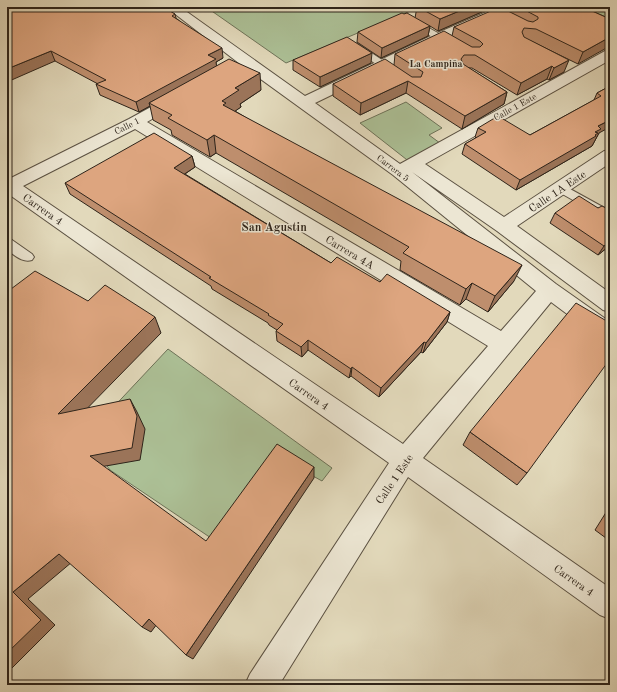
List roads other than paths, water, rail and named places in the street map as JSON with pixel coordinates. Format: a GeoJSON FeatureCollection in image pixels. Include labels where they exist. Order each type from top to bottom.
{"type":"FeatureCollection","features":[{"type":"Feature","properties":{"kind":"street","name":"Carrera 5"},"geometry":{"type":"LineString","coordinates":[[172,7],[238,65],[304,103],[406,168],[504,226],[610,304]]}},
{"type":"Feature","properties":{"kind":"street"},"geometry":{"type":"LineString","coordinates":[[304,103],[440,38],[489,10],[509,7]]}},
{"type":"Feature","properties":{"kind":"street","name":"Calle 1 Este"},"geometry":{"type":"LineString","coordinates":[[406,168],[513,100],[572,68],[610,54]]}},
{"type":"Feature","properties":{"kind":"street","name":"Calle 1"},"geometry":{"type":"LineString","coordinates":[[8,185],[135,122],[190,92]]}},
{"type":"Feature","properties":{"kind":"street","name":"Carrera 4A"},"geometry":{"type":"LineString","coordinates":[[135,122],[504,344]]}},
{"type":"Feature","properties":{"kind":"street","name":"Calle 1A Este"},"geometry":{"type":"LineString","coordinates":[[504,226],[610,155]]}},
{"type":"Feature","properties":{"kind":"street","name":"Carrera 5"},"geometry":{"type":"LineString","coordinates":[[406,168],[549,290],[610,334]]}},
{"type":"Feature","properties":{"kind":"street","name":"Carrera 4"},"geometry":{"type":"LineString","coordinates":[[8,185],[405,460],[610,605]]}},
{"type":"Feature","properties":{"kind":"street","name":"Calle 1 Este"},"geometry":{"type":"LineString","coordinates":[[261,685],[405,460],[549,290]]}},
{"type":"Feature","properties":{"kind":"lane"},"geometry":{"type":"LineString","coordinates":[[489,10],[515,23]]}},
{"type":"Feature","properties":{"kind":"lane"},"geometry":{"type":"LineString","coordinates":[[401,15],[460,49]]}},
{"type":"Feature","properties":{"kind":"lane"},"geometry":{"type":"LineString","coordinates":[[344,39],[403,77]]}},
{"type":"Feature","properties":{"kind":"lane"},"geometry":{"type":"LineString","coordinates":[[561,188],[610,217]]}},
{"type":"Feature","properties":{"kind":"lane"},"geometry":{"type":"LineString","coordinates":[[7,243],[27,257]]}},
{"type":"Feature","properties":{"kind":"district","name":"La Campiña"},"geometry":{"type":"Point","coordinates":[436,63]}},
{"type":"Feature","properties":{"kind":"district","name":"San Agustin"},"geometry":{"type":"Point","coordinates":[274,227]}}]}
